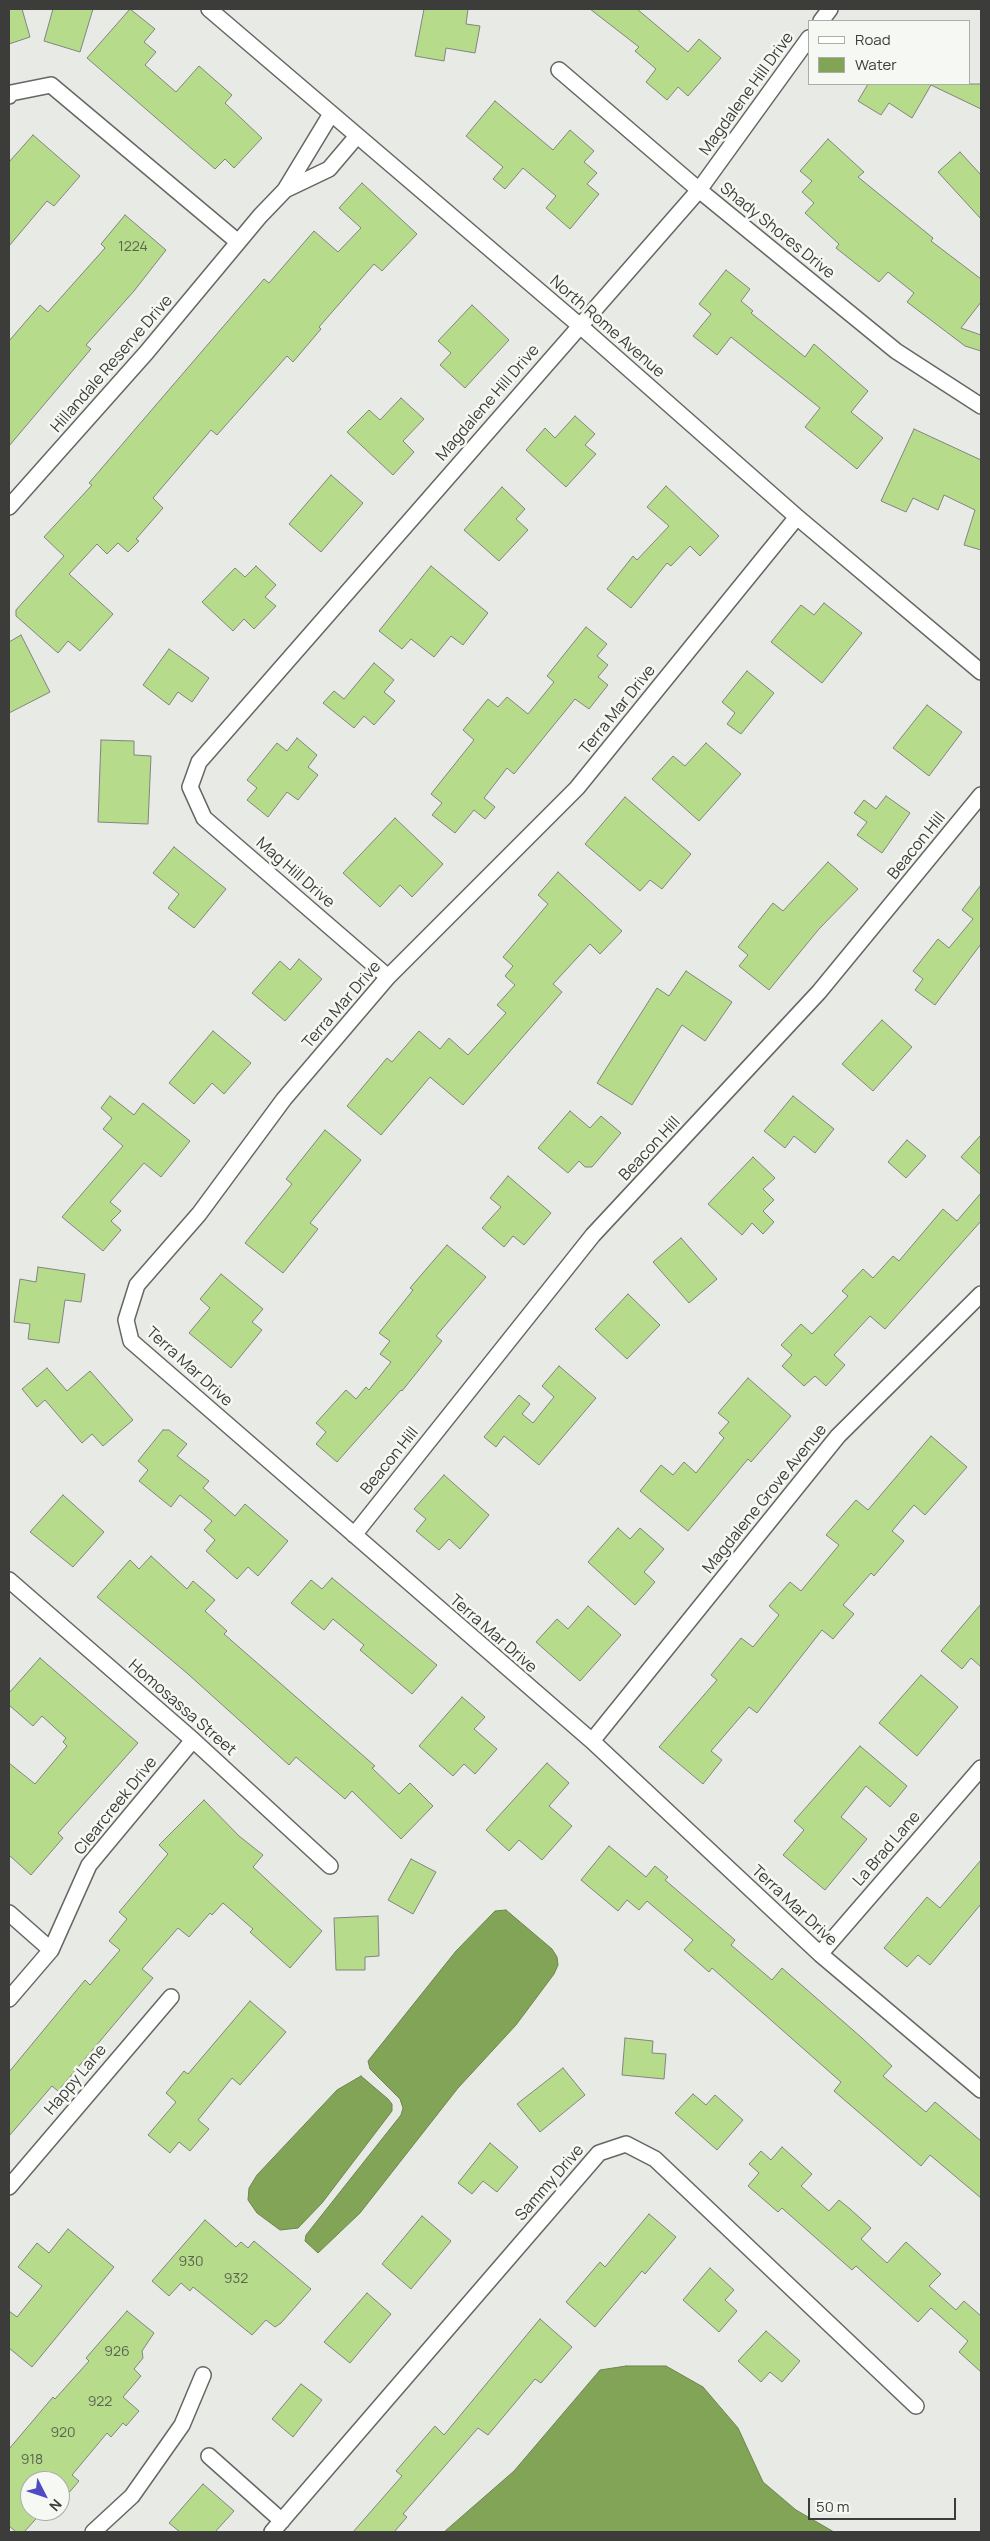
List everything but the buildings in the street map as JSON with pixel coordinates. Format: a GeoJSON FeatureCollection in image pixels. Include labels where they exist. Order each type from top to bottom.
{"type":"FeatureCollection","features":[{"type":"Feature","properties":{"kind":"street","name":"North Rome Avenue"},"geometry":{"type":"LineString","coordinates":[[209,9],[579,325],[797,517],[981,672]]}},
{"type":"Feature","properties":{"kind":"street"},"geometry":{"type":"LineString","coordinates":[[822,20],[830,9]]}},
{"type":"Feature","properties":{"kind":"street","name":"Magdalene Hill Drive"},"geometry":{"type":"LineString","coordinates":[[190,787],[198,762],[699,190],[808,39]]}},
{"type":"Feature","properties":{"kind":"street","name":"Shady Shores Drive"},"geometry":{"type":"LineString","coordinates":[[559,70],[699,190],[896,351],[981,406]]}},
{"type":"Feature","properties":{"kind":"street"},"geometry":{"type":"LineString","coordinates":[[9,96],[11,93],[51,86],[238,242]]}},
{"type":"Feature","properties":{"kind":"street","name":"Hillandale Reserve Drive"},"geometry":{"type":"LineString","coordinates":[[9,507],[140,360],[238,242],[285,190],[331,114]]}},
{"type":"Feature","properties":{"kind":"street","name":"Hillandale Reserve Drive"},"geometry":{"type":"LineString","coordinates":[[285,190],[329,169],[358,136]]}},
{"type":"Feature","properties":{"kind":"street","name":"Terra Mar Drive"},"geometry":{"type":"LineString","coordinates":[[797,517],[577,788],[388,978],[284,1098],[199,1214],[137,1285],[126,1320],[131,1341],[592,1741],[820,1954],[981,2090]]}},
{"type":"Feature","properties":{"kind":"street","name":"Mag Hill Drive"},"geometry":{"type":"LineString","coordinates":[[190,787],[204,818],[388,978]]}},
{"type":"Feature","properties":{"kind":"street","name":"Beacon Hill"},"geometry":{"type":"LineString","coordinates":[[354,1534],[593,1235],[819,992],[981,795]]}},
{"type":"Feature","properties":{"kind":"street","name":"Magdalene Grove Avenue"},"geometry":{"type":"LineString","coordinates":[[592,1741],[838,1436],[981,1294]]}},
{"type":"Feature","properties":{"kind":"street","name":"Homosassa Street"},"geometry":{"type":"LineString","coordinates":[[9,1580],[193,1740],[330,1866]]}},
{"type":"Feature","properties":{"kind":"street","name":"Clearcreek Drive"},"geometry":{"type":"LineString","coordinates":[[9,1999],[51,1950],[90,1865],[193,1740]]}},
{"type":"Feature","properties":{"kind":"street","name":"La Brad Lane"},"geometry":{"type":"LineString","coordinates":[[820,1954],[981,1768]]}},
{"type":"Feature","properties":{"kind":"street"},"geometry":{"type":"LineString","coordinates":[[9,1913],[51,1950]]}},
{"type":"Feature","properties":{"kind":"street","name":"Happy Lane"},"geometry":{"type":"LineString","coordinates":[[9,2187],[171,1996]]}},
{"type":"Feature","properties":{"kind":"street","name":"Sammy Drive"},"geometry":{"type":"LineString","coordinates":[[277,2527],[599,2152],[626,2144],[655,2159],[916,2406]]}},
{"type":"Feature","properties":{"kind":"street"},"geometry":{"type":"LineString","coordinates":[[93,2532],[138,2488],[182,2425],[203,2375]]}},
{"type":"Feature","properties":{"kind":"street"},"geometry":{"type":"LineString","coordinates":[[209,2456],[277,2527]]}},
{"type":"Feature","properties":{"kind":"water"},"geometry":{"type":"Polygon","coordinates":[[[506,1910],[552,1949],[557,1957],[558,1965],[554,1974],[516,2025],[458,2088],[360,2213],[318,2253],[305,2241],[306,2235],[401,2115],[403,2108],[400,2099],[370,2069],[368,2061],[456,1951],[495,1911],[506,1910]]]}},
{"type":"Feature","properties":{"kind":"water"},"geometry":{"type":"Polygon","coordinates":[[[361,2076],[388,2099],[392,2104],[392,2111],[322,2203],[298,2228],[280,2230],[257,2213],[248,2200],[249,2188],[257,2175],[337,2090],[361,2076]]]}},
{"type":"Feature","properties":{"kind":"water"},"geometry":{"type":"Polygon","coordinates":[[[626,2366],[666,2366],[703,2387],[738,2428],[763,2482],[796,2510],[834,2532],[444,2532],[514,2471],[600,2370],[626,2366]]]}}]}
